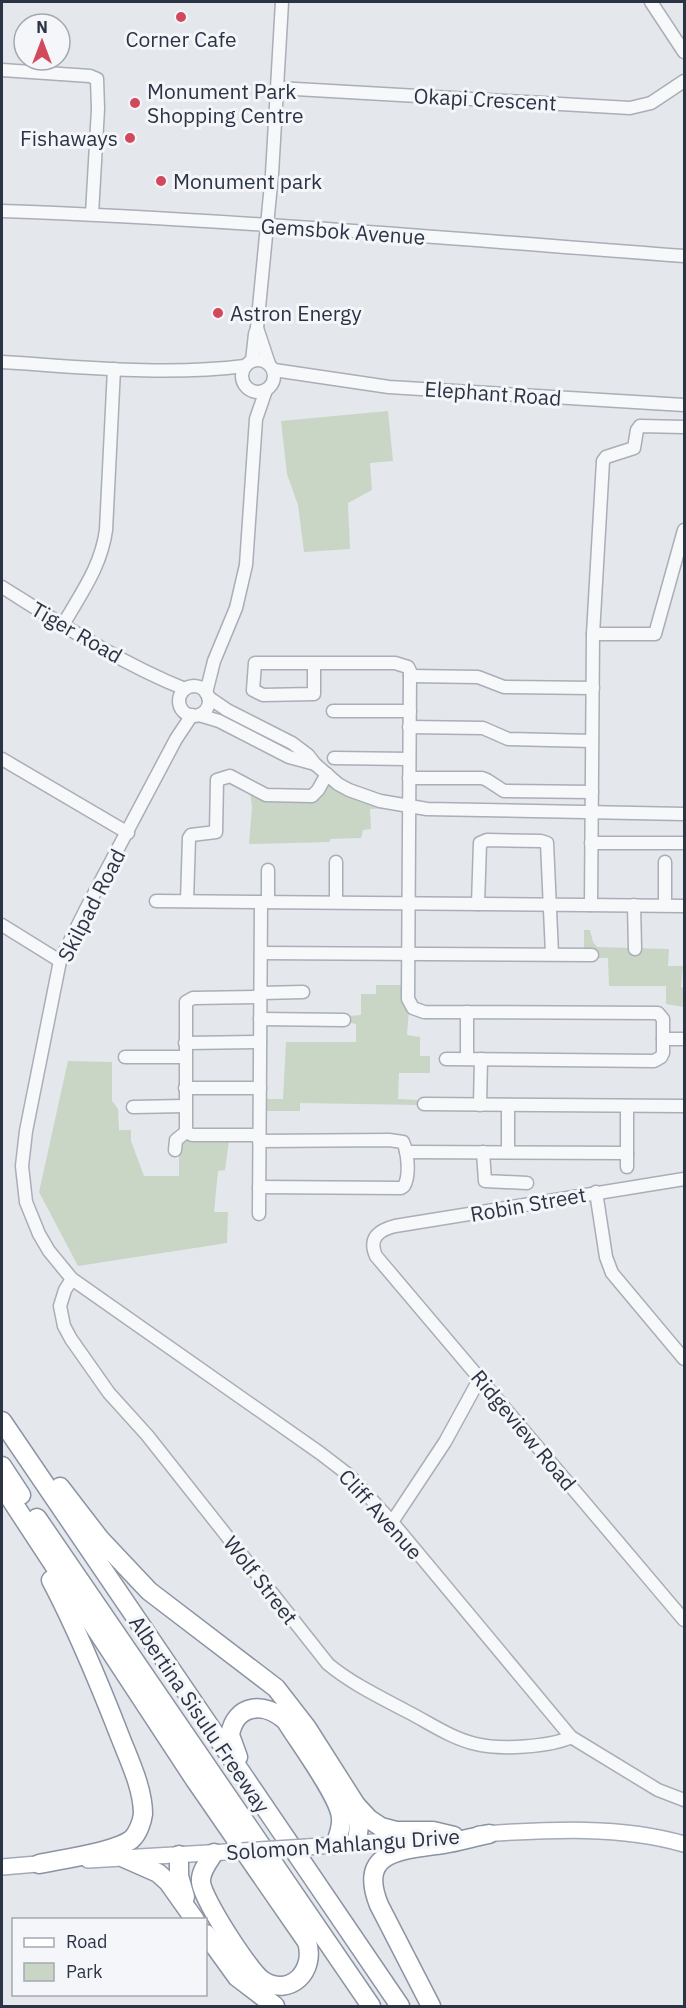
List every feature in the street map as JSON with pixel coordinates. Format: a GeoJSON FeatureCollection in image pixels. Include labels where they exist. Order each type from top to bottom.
{"type":"FeatureCollection","features":[{"type":"Feature","properties":{"kind":"highway"},"geometry":{"type":"LineString","coordinates":[[2,1413],[100,1539],[148,1591],[276,1688],[307,1728],[356,1805],[369,1819],[388,1829],[433,1831],[454,1836]]}},
{"type":"Feature","properties":{"kind":"highway","name":"Albertina Sisulu Freeway"},"geometry":{"type":"LineString","coordinates":[[2,1420],[400,2007]]}},
{"type":"Feature","properties":{"kind":"highway","name":"Albertina Sisulu Freeway"},"geometry":{"type":"LineString","coordinates":[[2,1466],[371,2007]]}},
{"type":"Feature","properties":{"kind":"highway"},"geometry":{"type":"LineString","coordinates":[[2,1486],[195,1780],[307,1942],[309,1964],[302,1976],[291,1984],[283,1986],[268,1983],[255,1974],[204,1895],[201,1878],[214,1853]]}},
{"type":"Feature","properties":{"kind":"highway"},"geometry":{"type":"LineString","coordinates":[[2,1495],[42,1563],[85,1651],[133,1771],[142,1804],[143,1814],[139,1828],[132,1839],[123,1844],[39,1864]]}},
{"type":"Feature","properties":{"kind":"highway"},"geometry":{"type":"LineString","coordinates":[[332,1845],[341,1823],[340,1810],[286,1721],[273,1711],[264,1709],[250,1709],[243,1712],[233,1723],[230,1735],[241,1763],[407,2007]]}},
{"type":"Feature","properties":{"kind":"highway"},"geometry":{"type":"LineString","coordinates":[[356,1805],[359,1825],[357,1843]]}},
{"type":"Feature","properties":{"kind":"highway"},"geometry":{"type":"LineString","coordinates":[[431,2007],[379,1905],[374,1892],[373,1876],[380,1862],[399,1851],[453,1843],[489,1834]]}},
{"type":"Feature","properties":{"kind":"highway"},"geometry":{"type":"LineString","coordinates":[[179,1855],[180,1882],[195,1918]]}},
{"type":"Feature","properties":{"kind":"highway"},"geometry":{"type":"LineString","coordinates":[[123,1858],[158,1873],[168,1882],[195,1918]]}},
{"type":"Feature","properties":{"kind":"highway"},"geometry":{"type":"LineString","coordinates":[[207,1935],[237,1977],[275,2007]]}},
{"type":"Feature","properties":{"kind":"main road","name":"Solomon Mahlangu Drive"},"geometry":{"type":"LineString","coordinates":[[2,1866],[542,1830],[593,1831],[644,1836],[684,1844]]}},
{"type":"Feature","properties":{"kind":"street"},"geometry":{"type":"LineString","coordinates":[[246,385],[242,377],[257,328],[278,88],[282,2]]}},
{"type":"Feature","properties":{"kind":"street"},"geometry":{"type":"LineString","coordinates":[[651,2],[684,51]]}},
{"type":"Feature","properties":{"kind":"street"},"geometry":{"type":"LineString","coordinates":[[2,70],[85,76],[97,79],[98,109],[92,214]]}},
{"type":"Feature","properties":{"kind":"street","name":"Okapi Crescent"},"geometry":{"type":"LineString","coordinates":[[278,88],[630,108],[651,103],[684,81]]}},
{"type":"Feature","properties":{"kind":"street","name":"Gemsbok Avenue"},"geometry":{"type":"LineString","coordinates":[[2,211],[266,225],[684,256]]}},
{"type":"Feature","properties":{"kind":"street"},"geometry":{"type":"LineString","coordinates":[[257,328],[270,377]]}},
{"type":"Feature","properties":{"kind":"street"},"geometry":{"type":"LineString","coordinates":[[2,362],[114,369],[211,370],[261,360],[270,377]]}},
{"type":"Feature","properties":{"kind":"street"},"geometry":{"type":"LineString","coordinates":[[63,625],[97,567],[103,549],[106,530],[114,369]]}},
{"type":"Feature","properties":{"kind":"street"},"geometry":{"type":"LineString","coordinates":[[211,370],[257,392],[270,377]]}},
{"type":"Feature","properties":{"kind":"street","name":"Elephant Road"},"geometry":{"type":"LineString","coordinates":[[270,377],[303,375],[389,387],[684,405]]}},
{"type":"Feature","properties":{"kind":"street","name":"Skilpad Road"},"geometry":{"type":"LineString","coordinates":[[23,1187],[23,1148],[60,961],[176,740],[193,700],[214,661],[236,608],[246,565],[256,419],[270,377]]}},
{"type":"Feature","properties":{"kind":"street","name":"Skilpad Road"},"geometry":{"type":"LineString","coordinates":[[246,385],[256,419]]}},
{"type":"Feature","properties":{"kind":"street"},"geometry":{"type":"LineString","coordinates":[[591,905],[593,634],[604,459],[634,448],[640,426],[684,426]]}},
{"type":"Feature","properties":{"kind":"street"},"geometry":{"type":"LineString","coordinates":[[593,634],[655,634],[684,530]]}},
{"type":"Feature","properties":{"kind":"street","name":"Tiger Road"},"geometry":{"type":"LineString","coordinates":[[2,587],[193,700]]}},
{"type":"Feature","properties":{"kind":"street"},"geometry":{"type":"LineString","coordinates":[[314,663],[314,694],[263,695],[254,690],[255,663],[314,663],[395,663],[408,667],[410,676],[408,999],[413,1008],[424,1012],[658,1013],[663,1019],[661,1057],[654,1061],[446,1059]]}},
{"type":"Feature","properties":{"kind":"street"},"geometry":{"type":"LineString","coordinates":[[410,676],[478,677],[504,687],[593,688]]}},
{"type":"Feature","properties":{"kind":"street"},"geometry":{"type":"LineString","coordinates":[[193,700],[227,710],[292,743],[349,790],[380,801],[427,809],[684,814]]}},
{"type":"Feature","properties":{"kind":"street"},"geometry":{"type":"LineString","coordinates":[[193,700],[219,721],[289,757],[315,764]]}},
{"type":"Feature","properties":{"kind":"street"},"geometry":{"type":"LineString","coordinates":[[333,711],[410,711]]}},
{"type":"Feature","properties":{"kind":"street"},"geometry":{"type":"LineString","coordinates":[[409,727],[483,728],[508,739],[592,741]]}},
{"type":"Feature","properties":{"kind":"street"},"geometry":{"type":"LineString","coordinates":[[334,758],[409,759]]}},
{"type":"Feature","properties":{"kind":"street"},"geometry":{"type":"LineString","coordinates":[[2,759],[128,833]]}},
{"type":"Feature","properties":{"kind":"street"},"geometry":{"type":"LineString","coordinates":[[188,901],[189,838],[191,835],[216,832],[218,780],[230,776],[266,795],[312,796],[327,774]]}},
{"type":"Feature","properties":{"kind":"street"},"geometry":{"type":"LineString","coordinates":[[409,778],[482,778],[504,791],[592,792]]}},
{"type":"Feature","properties":{"kind":"street"},"geometry":{"type":"LineString","coordinates":[[478,904],[480,843],[487,840],[548,843],[552,954]]}},
{"type":"Feature","properties":{"kind":"street"},"geometry":{"type":"LineString","coordinates":[[591,843],[684,843]]}},
{"type":"Feature","properties":{"kind":"street"},"geometry":{"type":"LineString","coordinates":[[336,862],[336,902]]}},
{"type":"Feature","properties":{"kind":"street"},"geometry":{"type":"LineString","coordinates":[[665,862],[665,905]]}},
{"type":"Feature","properties":{"kind":"street"},"geometry":{"type":"LineString","coordinates":[[259,1214],[261,953],[268,870]]}},
{"type":"Feature","properties":{"kind":"street"},"geometry":{"type":"LineString","coordinates":[[156,901],[684,906]]}},
{"type":"Feature","properties":{"kind":"street"},"geometry":{"type":"LineString","coordinates":[[634,905],[635,949]]}},
{"type":"Feature","properties":{"kind":"street"},"geometry":{"type":"LineString","coordinates":[[2,925],[60,961]]}},
{"type":"Feature","properties":{"kind":"street"},"geometry":{"type":"LineString","coordinates":[[261,953],[592,955]]}},
{"type":"Feature","properties":{"kind":"street"},"geometry":{"type":"LineString","coordinates":[[186,1132],[186,1002],[190,998],[303,992]]}},
{"type":"Feature","properties":{"kind":"street"},"geometry":{"type":"LineString","coordinates":[[467,1059],[468,1012]]}},
{"type":"Feature","properties":{"kind":"street"},"geometry":{"type":"LineString","coordinates":[[260,1019],[344,1020]]}},
{"type":"Feature","properties":{"kind":"street"},"geometry":{"type":"LineString","coordinates":[[663,1039],[684,1039]]}},
{"type":"Feature","properties":{"kind":"street"},"geometry":{"type":"LineString","coordinates":[[185,1043],[260,1042]]}},
{"type":"Feature","properties":{"kind":"street"},"geometry":{"type":"LineString","coordinates":[[125,1057],[185,1057]]}},
{"type":"Feature","properties":{"kind":"street"},"geometry":{"type":"LineString","coordinates":[[480,1105],[481,1059]]}},
{"type":"Feature","properties":{"kind":"street"},"geometry":{"type":"LineString","coordinates":[[185,1088],[260,1088]]}},
{"type":"Feature","properties":{"kind":"street"},"geometry":{"type":"LineString","coordinates":[[424,1104],[684,1106]]}},
{"type":"Feature","properties":{"kind":"street"},"geometry":{"type":"LineString","coordinates":[[508,1105],[508,1152]]}},
{"type":"Feature","properties":{"kind":"street"},"geometry":{"type":"LineString","coordinates":[[134,1107],[185,1106]]}},
{"type":"Feature","properties":{"kind":"street"},"geometry":{"type":"LineString","coordinates":[[627,1106],[627,1167]]}},
{"type":"Feature","properties":{"kind":"street"},"geometry":{"type":"LineString","coordinates":[[186,1132],[192,1135],[259,1138],[399,1141],[403,1142],[406,1152],[407,1179],[401,1188],[259,1187]]}},
{"type":"Feature","properties":{"kind":"street"},"geometry":{"type":"LineString","coordinates":[[175,1150],[176,1140],[186,1132]]}},
{"type":"Feature","properties":{"kind":"street"},"geometry":{"type":"LineString","coordinates":[[406,1152],[627,1153]]}},
{"type":"Feature","properties":{"kind":"street"},"geometry":{"type":"LineString","coordinates":[[483,1152],[485,1181],[527,1183]]}},
{"type":"Feature","properties":{"kind":"street","name":"Robin Street"},"geometry":{"type":"LineString","coordinates":[[374,1236],[383,1229],[684,1179]]}},
{"type":"Feature","properties":{"kind":"street","name":"Cliff Avenue"},"geometry":{"type":"LineString","coordinates":[[23,1187],[39,1234],[49,1251],[72,1279],[338,1466],[360,1486],[392,1522],[571,1737],[658,1790],[684,1800]]}},
{"type":"Feature","properties":{"kind":"street"},"geometry":{"type":"LineString","coordinates":[[596,1192],[606,1257],[612,1273],[684,1359]]}},
{"type":"Feature","properties":{"kind":"street","name":"Ridgeview Road"},"geometry":{"type":"LineString","coordinates":[[374,1236],[376,1256],[684,1620]]}},
{"type":"Feature","properties":{"kind":"street","name":"Wolf Street"},"geometry":{"type":"LineString","coordinates":[[72,1279],[65,1290],[60,1306],[64,1326],[71,1339],[109,1393],[147,1435],[328,1664],[342,1675],[397,1706],[438,1728],[477,1745],[553,1744],[571,1737]]}},
{"type":"Feature","properties":{"kind":"street"},"geometry":{"type":"LineString","coordinates":[[392,1522],[445,1442],[480,1378]]}},
{"type":"Feature","properties":{"kind":"green space"},"geometry":{"type":"Polygon","coordinates":[[[388,411],[393,461],[370,463],[372,490],[348,503],[350,549],[304,552],[298,505],[287,474],[281,421],[388,411]]]}},
{"type":"Feature","properties":{"kind":"green space"},"geometry":{"type":"Polygon","coordinates":[[[328,784],[332,784],[353,797],[387,808],[370,809],[371,829],[363,830],[361,838],[330,839],[330,842],[249,844],[252,807],[250,791],[303,800],[328,784]]]}},
{"type":"Feature","properties":{"kind":"green space"},"geometry":{"type":"Polygon","coordinates":[[[584,930],[590,930],[597,947],[669,949],[668,966],[683,966],[681,987],[684,988],[684,1007],[666,1004],[666,986],[609,986],[608,958],[592,958],[584,948],[584,930]]]}},
{"type":"Feature","properties":{"kind":"green space"},"geometry":{"type":"Polygon","coordinates":[[[376,985],[404,985],[409,1009],[407,1035],[420,1037],[420,1056],[430,1056],[430,1073],[399,1073],[398,1099],[418,1100],[418,1105],[300,1103],[300,1111],[263,1111],[263,1099],[283,1099],[286,1042],[356,1042],[356,1024],[347,1022],[347,1016],[361,1015],[361,994],[376,994],[376,985]]]}},
{"type":"Feature","properties":{"kind":"green space"},"geometry":{"type":"Polygon","coordinates":[[[68,1061],[112,1062],[112,1101],[118,1109],[119,1130],[131,1130],[131,1141],[144,1176],[179,1176],[179,1143],[184,1139],[229,1140],[225,1170],[218,1171],[214,1212],[228,1212],[227,1243],[78,1266],[39,1192],[68,1061]]]}},
{"type":"Feature","properties":{"kind":"place","name":"Corner Cafe"},"geometry":{"type":"Point","coordinates":[181,17]}},
{"type":"Feature","properties":{"kind":"place","name":"Monument Park Shopping Centre"},"geometry":{"type":"Point","coordinates":[135,103]}},
{"type":"Feature","properties":{"kind":"place","name":"Fishaways"},"geometry":{"type":"Point","coordinates":[130,138]}},
{"type":"Feature","properties":{"kind":"place","name":"Monument park"},"geometry":{"type":"Point","coordinates":[161,181]}},
{"type":"Feature","properties":{"kind":"place","name":"Astron Energy"},"geometry":{"type":"Point","coordinates":[218,313]}}]}
